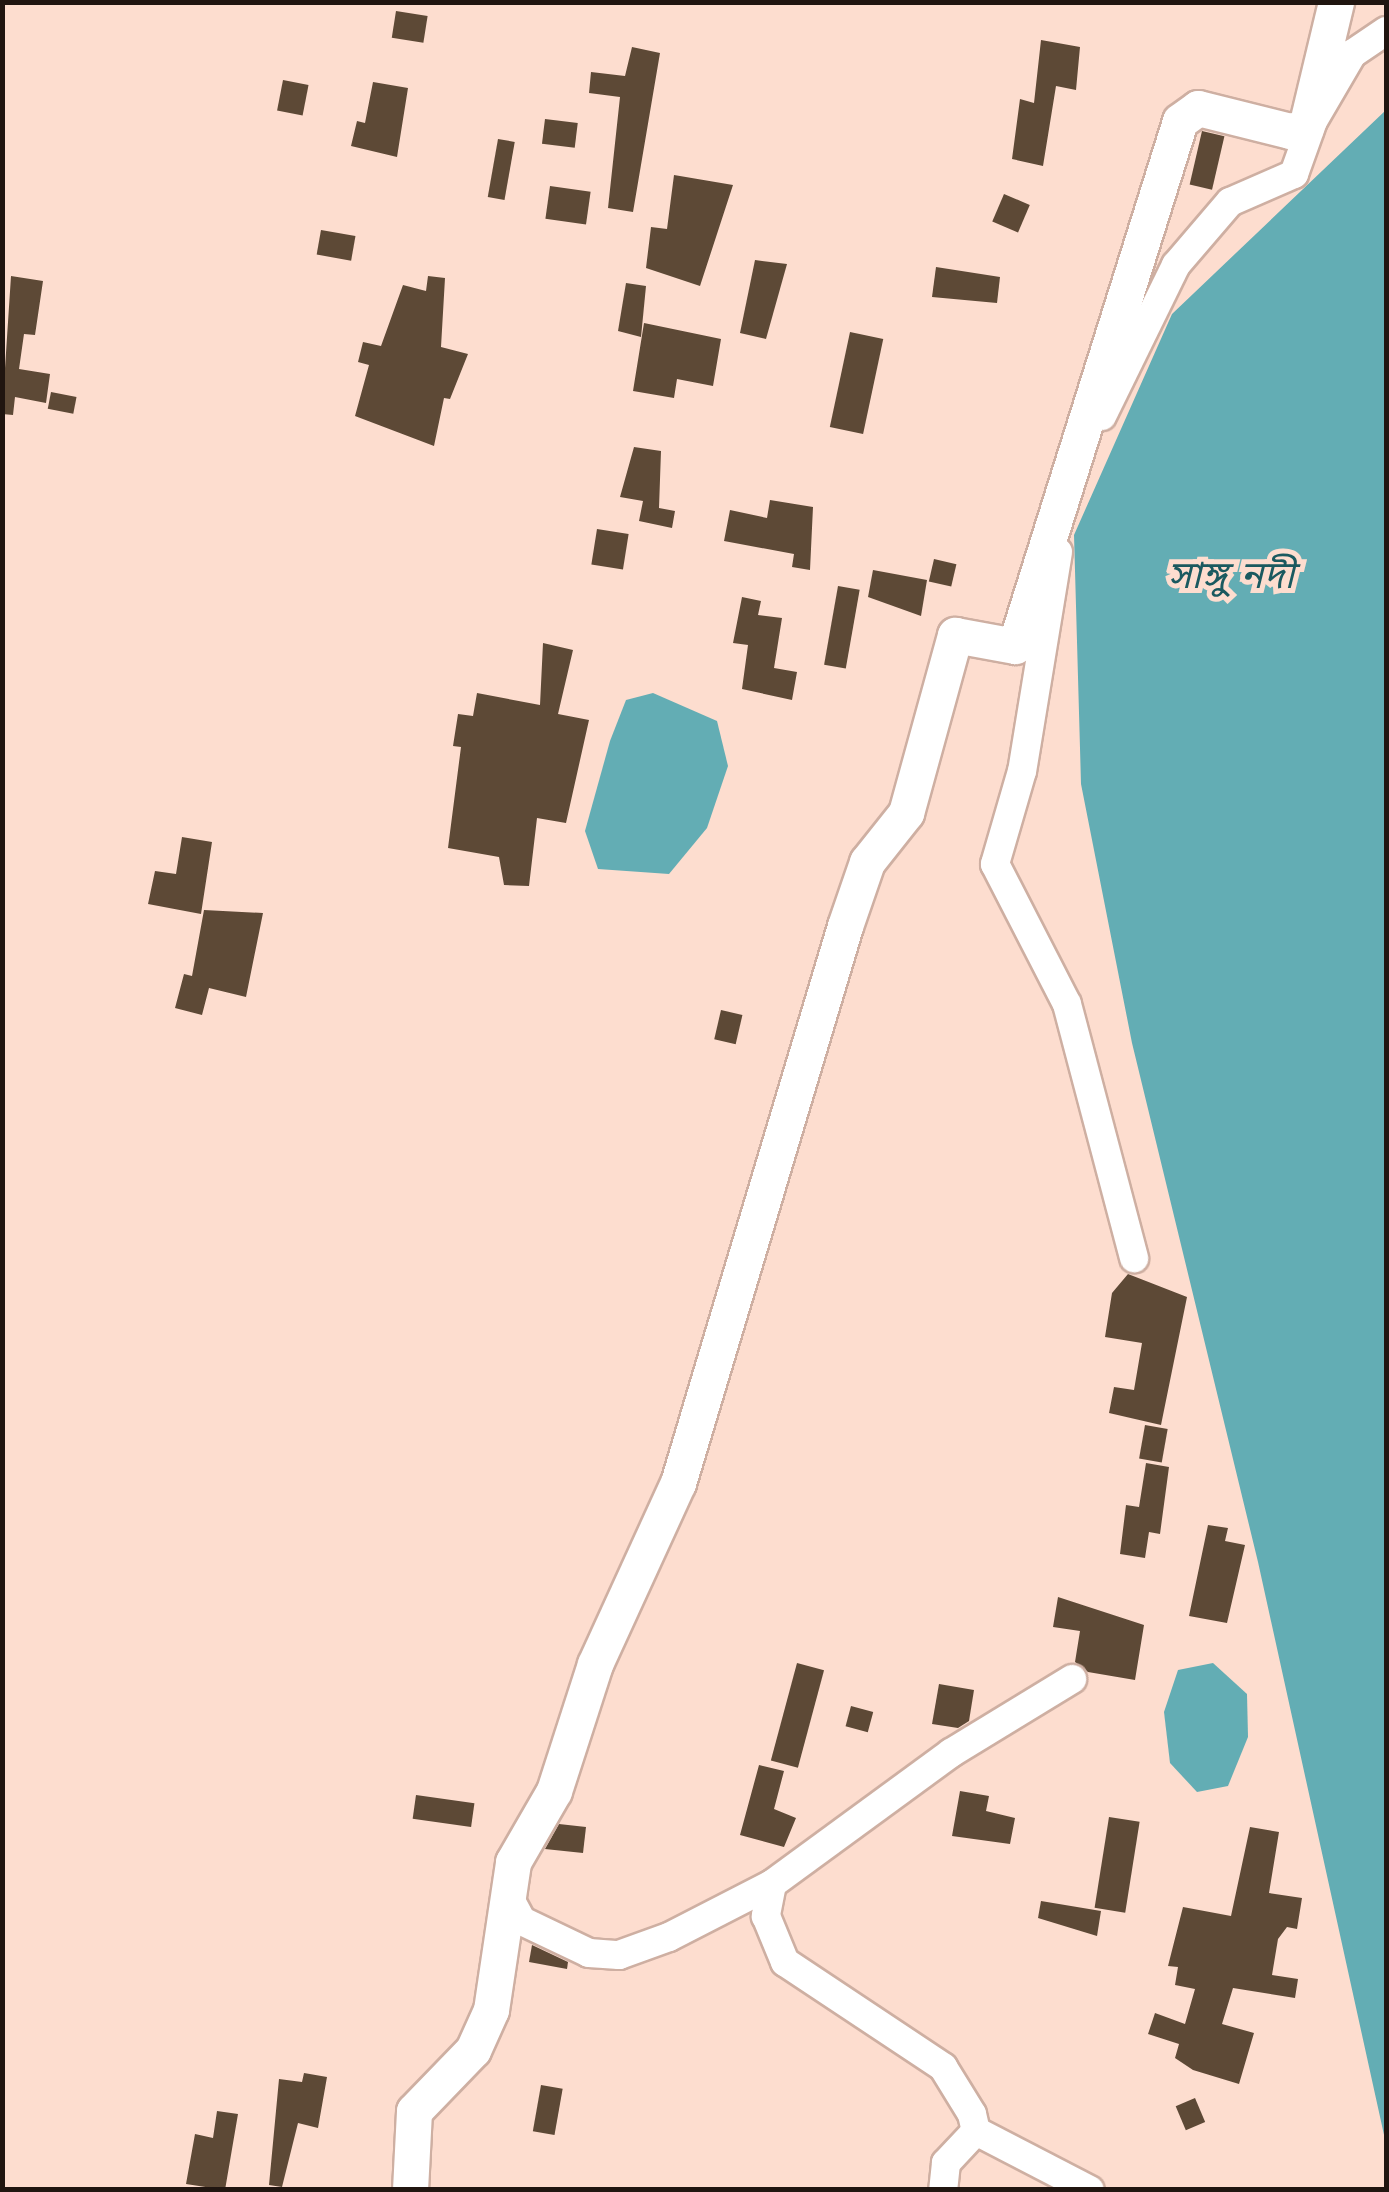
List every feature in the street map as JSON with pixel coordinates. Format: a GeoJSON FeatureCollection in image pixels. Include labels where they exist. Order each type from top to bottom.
{"type":"FeatureCollection","features":[{"type":"Feature","properties":{"kind":"main road"},"geometry":{"type":"LineString","coordinates":[[410,2190],[414,2112],[479,2037],[513,1862],[554,1792],[595,1664],[678,1482],[845,926],[867,862],[906,813],[956,635],[1015,646],[1180,121],[1198,108],[1290,131],[1312,121],[1336,2]]}},
{"type":"Feature","properties":{"kind":"street"},"geometry":{"type":"LineString","coordinates":[[1134,1258],[1067,1004],[995,864],[1022,771],[1056,560],[1106,401],[1176,265],[1230,202],[1294,174],[1312,121],[1352,54],[1386,31]]}},
{"type":"Feature","properties":{"kind":"street"},"geometry":{"type":"LineString","coordinates":[[509,1897],[522,1921],[542,1933],[589,1953],[619,1955],[772,1884],[951,1753],[1072,1678]]}},
{"type":"Feature","properties":{"kind":"street"},"geometry":{"type":"LineString","coordinates":[[772,1884],[766,1916],[785,1962],[942,2067],[976,2131],[1090,2190]]}},
{"type":"Feature","properties":{"kind":"street"},"geometry":{"type":"LineString","coordinates":[[943,2190],[946,2164],[976,2131]]}},
{"type":"Feature","properties":{"kind":"water","name":"সাঙ্গু নদী"},"geometry":{"type":"Polygon","coordinates":[[[1386,110],[1386,2144],[1258,1562],[1132,1043],[1081,784],[1074,535],[1172,314],[1386,110]]]}},
{"type":"Feature","properties":{"kind":"water"},"geometry":{"type":"Polygon","coordinates":[[[653,693],[717,721],[728,766],[707,828],[669,874],[598,869],[585,831],[610,741],[626,700],[653,693]]]}},
{"type":"Feature","properties":{"kind":"water"},"geometry":{"type":"Polygon","coordinates":[[[1213,1663],[1247,1694],[1248,1737],[1228,1786],[1197,1792],[1170,1763],[1164,1712],[1178,1670],[1213,1663]]]}},
{"type":"Feature","properties":{"kind":"building"},"geometry":{"type":"Polygon","coordinates":[[[396,11],[428,16],[423,43],[392,38],[396,11]]]}},
{"type":"Feature","properties":{"kind":"building"},"geometry":{"type":"Polygon","coordinates":[[[1041,40],[1080,47],[1076,90],[1056,86],[1043,166],[1012,159],[1020,99],[1034,103],[1041,40]]]}},
{"type":"Feature","properties":{"kind":"building"},"geometry":{"type":"Polygon","coordinates":[[[632,47],[660,53],[633,212],[608,208],[620,97],[589,93],[591,72],[625,76],[632,47]]]}},
{"type":"Feature","properties":{"kind":"building"},"geometry":{"type":"Polygon","coordinates":[[[283,80],[309,85],[303,115],[277,110],[283,80]]]}},
{"type":"Feature","properties":{"kind":"building"},"geometry":{"type":"Polygon","coordinates":[[[373,82],[408,88],[397,157],[351,146],[357,121],[365,123],[373,82]]]}},
{"type":"Feature","properties":{"kind":"building"},"geometry":{"type":"Polygon","coordinates":[[[545,119],[578,123],[575,148],[542,144],[545,119]]]}},
{"type":"Feature","properties":{"kind":"building"},"geometry":{"type":"Polygon","coordinates":[[[1202,131],[1224,136],[1212,190],[1190,185],[1202,131]]]}},
{"type":"Feature","properties":{"kind":"building"},"geometry":{"type":"Polygon","coordinates":[[[498,139],[515,142],[504,200],[488,197],[498,139]]]}},
{"type":"Feature","properties":{"kind":"building"},"geometry":{"type":"Polygon","coordinates":[[[674,175],[733,185],[700,286],[646,268],[651,227],[667,229],[674,175]]]}},
{"type":"Feature","properties":{"kind":"building"},"geometry":{"type":"Polygon","coordinates":[[[550,186],[591,192],[586,224],[545,219],[550,186]]]}},
{"type":"Feature","properties":{"kind":"building"},"geometry":{"type":"Polygon","coordinates":[[[1004,194],[1030,205],[1018,233],[992,222],[1004,194]]]}},
{"type":"Feature","properties":{"kind":"building"},"geometry":{"type":"Polygon","coordinates":[[[321,230],[355,236],[351,261],[317,255],[321,230]]]}},
{"type":"Feature","properties":{"kind":"building"},"geometry":{"type":"Polygon","coordinates":[[[755,260],[787,264],[766,339],[740,333],[755,260]]]}},
{"type":"Feature","properties":{"kind":"building"},"geometry":{"type":"Polygon","coordinates":[[[936,267],[1000,277],[997,303],[932,297],[936,267]]]}},
{"type":"Feature","properties":{"kind":"building"},"geometry":{"type":"Polygon","coordinates":[[[11,276],[43,281],[35,335],[24,334],[19,369],[50,374],[46,403],[15,397],[13,415],[2,414],[11,276]]]}},
{"type":"Feature","properties":{"kind":"building"},"geometry":{"type":"Polygon","coordinates":[[[428,276],[445,278],[441,347],[468,354],[450,399],[444,398],[434,446],[355,416],[369,365],[358,362],[363,342],[381,346],[403,285],[426,291],[428,276]]]}},
{"type":"Feature","properties":{"kind":"building"},"geometry":{"type":"Polygon","coordinates":[[[626,283],[646,286],[641,337],[618,331],[626,283]]]}},
{"type":"Feature","properties":{"kind":"building"},"geometry":{"type":"Polygon","coordinates":[[[644,323],[721,339],[713,386],[677,379],[674,398],[633,391],[644,323]]]}},
{"type":"Feature","properties":{"kind":"building"},"geometry":{"type":"Polygon","coordinates":[[[850,332],[883,339],[863,434],[830,427],[850,332]]]}},
{"type":"Feature","properties":{"kind":"building"},"geometry":{"type":"Polygon","coordinates":[[[51,392],[77,397],[73,414],[48,409],[51,392]]]}},
{"type":"Feature","properties":{"kind":"building"},"geometry":{"type":"Polygon","coordinates":[[[634,447],[661,451],[659,508],[675,511],[672,528],[639,521],[643,501],[620,497],[634,447]]]}},
{"type":"Feature","properties":{"kind":"building"},"geometry":{"type":"Polygon","coordinates":[[[770,500],[813,507],[810,570],[792,567],[794,554],[724,541],[730,510],[767,518],[770,500]]]}},
{"type":"Feature","properties":{"kind":"building"},"geometry":{"type":"Polygon","coordinates":[[[597,529],[629,534],[623,570],[591,565],[597,529]]]}},
{"type":"Feature","properties":{"kind":"building"},"geometry":{"type":"Polygon","coordinates":[[[934,559],[956,564],[951,587],[929,581],[934,559]]]}},
{"type":"Feature","properties":{"kind":"building"},"geometry":{"type":"Polygon","coordinates":[[[873,570],[927,580],[921,616],[868,597],[873,570]]]}},
{"type":"Feature","properties":{"kind":"building"},"geometry":{"type":"Polygon","coordinates":[[[838,586],[860,590],[846,669],[824,665],[838,586]]]}},
{"type":"Feature","properties":{"kind":"building"},"geometry":{"type":"Polygon","coordinates":[[[742,597],[761,601],[758,615],[782,618],[774,668],[797,672],[792,700],[742,689],[748,645],[733,643],[742,597]]]}},
{"type":"Feature","properties":{"kind":"building"},"geometry":{"type":"Polygon","coordinates":[[[543,643],[573,650],[558,714],[589,720],[566,823],[537,818],[529,886],[504,885],[499,857],[448,848],[461,747],[453,746],[458,714],[473,716],[477,693],[540,705],[543,643]]]}},
{"type":"Feature","properties":{"kind":"building"},"geometry":{"type":"Polygon","coordinates":[[[182,837],[212,842],[201,914],[148,904],[155,871],[176,874],[182,837]]]}},
{"type":"Feature","properties":{"kind":"building"},"geometry":{"type":"Polygon","coordinates":[[[204,910],[263,913],[246,997],[209,988],[202,1015],[175,1008],[184,974],[192,976],[204,910]]]}},
{"type":"Feature","properties":{"kind":"building"},"geometry":{"type":"Polygon","coordinates":[[[721,1010],[742,1015],[736,1044],[714,1039],[721,1010]]]}},
{"type":"Feature","properties":{"kind":"building"},"geometry":{"type":"Polygon","coordinates":[[[1128,1274],[1187,1297],[1161,1425],[1109,1413],[1114,1387],[1134,1390],[1142,1343],[1105,1337],[1112,1293],[1128,1274]]]}},
{"type":"Feature","properties":{"kind":"building"},"geometry":{"type":"Polygon","coordinates":[[[1145,1425],[1168,1429],[1162,1462],[1139,1458],[1145,1425]]]}},
{"type":"Feature","properties":{"kind":"building"},"geometry":{"type":"Polygon","coordinates":[[[1146,1463],[1169,1467],[1160,1534],[1149,1532],[1145,1558],[1120,1554],[1126,1505],[1139,1507],[1146,1463]]]}},
{"type":"Feature","properties":{"kind":"building"},"geometry":{"type":"Polygon","coordinates":[[[1208,1525],[1228,1528],[1225,1541],[1245,1545],[1227,1623],[1189,1616],[1208,1525]]]}},
{"type":"Feature","properties":{"kind":"building"},"geometry":{"type":"Polygon","coordinates":[[[1058,1597],[1144,1625],[1135,1680],[1088,1672],[1075,1662],[1080,1631],[1053,1627],[1058,1597]]]}},
{"type":"Feature","properties":{"kind":"building"},"geometry":{"type":"Polygon","coordinates":[[[797,1663],[824,1670],[798,1768],[771,1761],[797,1663]]]}},
{"type":"Feature","properties":{"kind":"building"},"geometry":{"type":"Polygon","coordinates":[[[939,1684],[974,1690],[969,1721],[958,1728],[932,1724],[939,1684]]]}},
{"type":"Feature","properties":{"kind":"building"},"geometry":{"type":"Polygon","coordinates":[[[851,1706],[873,1712],[868,1732],[846,1726],[851,1706]]]}},
{"type":"Feature","properties":{"kind":"building"},"geometry":{"type":"Polygon","coordinates":[[[759,1765],[784,1771],[774,1809],[796,1818],[784,1847],[740,1835],[759,1765]]]}},
{"type":"Feature","properties":{"kind":"building"},"geometry":{"type":"Polygon","coordinates":[[[960,1791],[989,1796],[986,1811],[1015,1818],[1010,1844],[952,1836],[960,1791]]]}},
{"type":"Feature","properties":{"kind":"building"},"geometry":{"type":"Polygon","coordinates":[[[416,1795],[474,1803],[471,1827],[413,1819],[416,1795]]]}},
{"type":"Feature","properties":{"kind":"building"},"geometry":{"type":"Polygon","coordinates":[[[1109,1817],[1140,1822],[1125,1913],[1095,1908],[1109,1817]]]}},
{"type":"Feature","properties":{"kind":"building"},"geometry":{"type":"Polygon","coordinates":[[[559,1824],[586,1827],[583,1853],[545,1849],[559,1824]]]}},
{"type":"Feature","properties":{"kind":"building"},"geometry":{"type":"Polygon","coordinates":[[[1250,1827],[1279,1832],[1269,1893],[1302,1898],[1297,1929],[1287,1927],[1278,1939],[1272,1975],[1298,1979],[1295,1998],[1233,1988],[1222,2024],[1254,2033],[1239,2084],[1193,2070],[1175,2058],[1179,2044],[1148,2034],[1155,2013],[1185,2024],[1195,1989],[1175,1985],[1178,1967],[1168,1966],[1183,1907],[1231,1916],[1250,1827]]]}},
{"type":"Feature","properties":{"kind":"building"},"geometry":{"type":"Polygon","coordinates":[[[1041,1901],[1101,1911],[1097,1936],[1038,1918],[1041,1901]]]}},
{"type":"Feature","properties":{"kind":"building"},"geometry":{"type":"Polygon","coordinates":[[[532,1945],[568,1962],[567,1969],[529,1962],[532,1945]]]}},
{"type":"Feature","properties":{"kind":"building"},"geometry":{"type":"Polygon","coordinates":[[[304,2073],[327,2077],[318,2128],[298,2123],[282,2187],[269,2185],[279,2079],[302,2082],[304,2073]]]}},
{"type":"Feature","properties":{"kind":"building"},"geometry":{"type":"Polygon","coordinates":[[[541,2085],[563,2089],[555,2135],[533,2131],[541,2085]]]}},
{"type":"Feature","properties":{"kind":"building"},"geometry":{"type":"Polygon","coordinates":[[[1195,2098],[1205,2122],[1186,2130],[1176,2106],[1195,2098]]]}},
{"type":"Feature","properties":{"kind":"building"},"geometry":{"type":"Polygon","coordinates":[[[217,2111],[238,2114],[225,2190],[186,2184],[195,2134],[213,2138],[217,2111]]]}}]}
